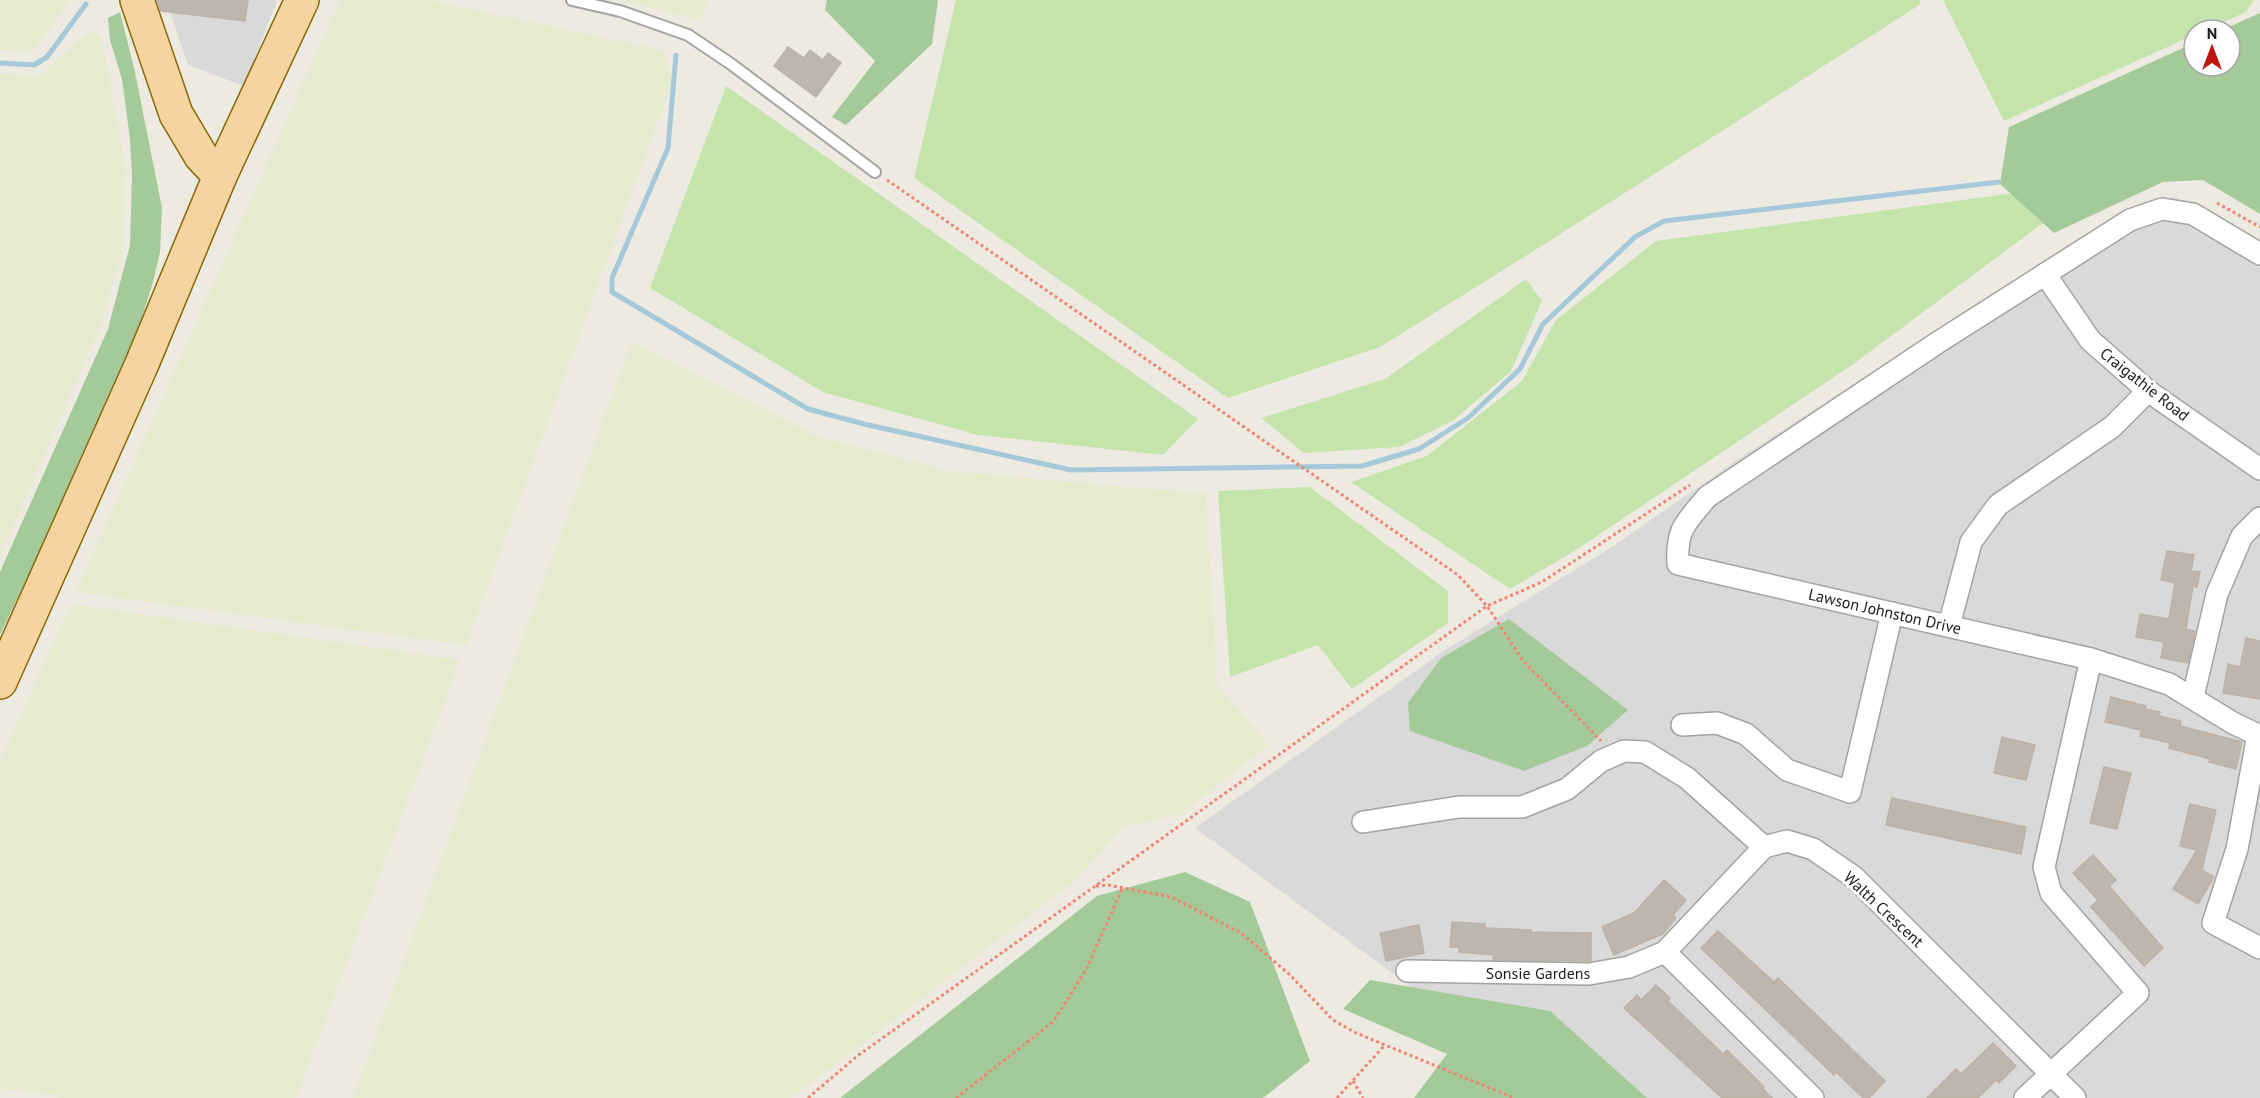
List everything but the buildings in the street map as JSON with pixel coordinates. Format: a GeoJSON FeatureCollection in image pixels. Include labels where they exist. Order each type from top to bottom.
{"type":"FeatureCollection","features":[{"type":"Feature","properties":{"kind":"main road"},"geometry":{"type":"LineString","coordinates":[[137,0],[176,114],[201,156],[220,176]]}},
{"type":"Feature","properties":{"kind":"main road"},"geometry":{"type":"LineString","coordinates":[[0,682],[141,366],[220,176],[302,0]]}},
{"type":"Feature","properties":{"kind":"street"},"geometry":{"type":"LineString","coordinates":[[2045,274],[2130,220],[2162,208],[2193,214],[2260,254]]}},
{"type":"Feature","properties":{"kind":"street","name":"Craigathie Road"},"geometry":{"type":"LineString","coordinates":[[2045,274],[2090,340],[2148,391],[2260,469]]}},
{"type":"Feature","properties":{"kind":"street","name":"Lawson Johnston Drive"},"geometry":{"type":"LineString","coordinates":[[2045,274],[1707,497],[1683,527],[1677,543],[1678,564],[2091,659],[2169,684],[2259,736]]}},
{"type":"Feature","properties":{"kind":"street"},"geometry":{"type":"LineString","coordinates":[[1949,626],[1971,542],[1998,505],[2112,427],[2148,391]]}},
{"type":"Feature","properties":{"kind":"street"},"geometry":{"type":"LineString","coordinates":[[2193,697],[2217,594],[2242,536],[2260,518]]}},
{"type":"Feature","properties":{"kind":"street"},"geometry":{"type":"LineString","coordinates":[[1682,725],[1717,723],[1746,734],[1787,770],[1850,792],[1892,613]]}},
{"type":"Feature","properties":{"kind":"street"},"geometry":{"type":"LineString","coordinates":[[2025,1098],[2138,993],[2051,893],[2044,867],[2091,659]]}},
{"type":"Feature","properties":{"kind":"street"},"geometry":{"type":"LineString","coordinates":[[2259,736],[2236,849],[2213,924],[2260,948]]}},
{"type":"Feature","properties":{"kind":"street"},"geometry":{"type":"LineString","coordinates":[[1363,822],[1459,807],[1522,807],[1566,789],[1601,761],[1624,751],[1645,752],[1687,778],[1764,847]]}},
{"type":"Feature","properties":{"kind":"street","name":"Walth Crescent"},"geometry":{"type":"LineString","coordinates":[[1764,847],[1787,841],[1813,849],[1854,877],[2075,1098]]}},
{"type":"Feature","properties":{"kind":"street","name":"Sonsie Gardens"},"geometry":{"type":"LineString","coordinates":[[1407,971],[1589,974],[1629,967],[1665,952],[1764,847]]}},
{"type":"Feature","properties":{"kind":"street"},"geometry":{"type":"LineString","coordinates":[[1665,952],[1813,1098]]}},
{"type":"Feature","properties":{"kind":"lane"},"geometry":{"type":"LineString","coordinates":[[572,0],[620,10],[688,34],[875,172]]}},
{"type":"Feature","properties":{"kind":"path"},"geometry":{"type":"LineString","coordinates":[[875,172],[1458,575],[1487,606],[1524,662],[1615,755]]}},
{"type":"Feature","properties":{"kind":"path"},"geometry":{"type":"LineString","coordinates":[[2210,199],[2260,227]]}},
{"type":"Feature","properties":{"kind":"path"},"geometry":{"type":"LineString","coordinates":[[808,1098],[856,1057],[1487,606],[1542,582],[1691,485]]}},
{"type":"Feature","properties":{"kind":"path"},"geometry":{"type":"LineString","coordinates":[[1096,886],[1171,897],[1241,933],[1289,974],[1333,1020],[1356,1033],[1514,1098]]}},
{"type":"Feature","properties":{"kind":"path"},"geometry":{"type":"LineString","coordinates":[[956,1098],[1053,1022],[1086,970],[1122,888]]}},
{"type":"Feature","properties":{"kind":"path"},"geometry":{"type":"LineString","coordinates":[[1337,1098],[1384,1045]]}},
{"type":"Feature","properties":{"kind":"path"},"geometry":{"type":"LineString","coordinates":[[1353,1081],[1363,1098]]}},
{"type":"Feature","properties":{"kind":"shaded area"},"geometry":{"type":"Polygon","coordinates":[[[166,0],[277,0],[244,86],[188,65],[166,0]]]}},
{"type":"Feature","properties":{"kind":"shaded area"},"geometry":{"type":"Polygon","coordinates":[[[2174,197],[2200,208],[2260,243],[2260,1098],[1576,1098],[1479,1037],[1195,828],[1442,652],[1612,547],[1734,462],[1869,374],[2137,207],[2174,197]]]}},
{"type":"Feature","properties":{"kind":"green space"},"geometry":{"type":"Polygon","coordinates":[[[0,0],[69,0],[33,52],[0,50],[0,0]]]}},
{"type":"Feature","properties":{"kind":"green space"},"geometry":{"type":"Polygon","coordinates":[[[340,0],[427,0],[662,50],[673,80],[466,645],[76,592],[340,0]]]}},
{"type":"Feature","properties":{"kind":"green space"},"geometry":{"type":"Polygon","coordinates":[[[620,0],[708,0],[699,20],[620,0]]]}},
{"type":"Feature","properties":{"kind":"green space"},"geometry":{"type":"Polygon","coordinates":[[[827,0],[938,0],[932,44],[846,125],[832,117],[875,61],[825,10],[827,0]]]}},
{"type":"Feature","properties":{"kind":"green space"},"geometry":{"type":"Polygon","coordinates":[[[956,0],[1919,0],[1921,4],[1380,347],[1228,398],[914,178],[956,0]]]}},
{"type":"Feature","properties":{"kind":"green space"},"geometry":{"type":"Polygon","coordinates":[[[1943,0],[2254,0],[2246,12],[2232,18],[2182,18],[2182,40],[2004,121],[1943,0]]]}},
{"type":"Feature","properties":{"kind":"green space"},"geometry":{"type":"Polygon","coordinates":[[[120,12],[135,72],[162,208],[160,252],[125,371],[0,635],[0,572],[108,329],[130,245],[132,177],[130,139],[122,79],[110,40],[108,18],[120,12]]]}},
{"type":"Feature","properties":{"kind":"green space"},"geometry":{"type":"Polygon","coordinates":[[[2260,13],[2260,214],[2203,180],[2163,182],[2054,233],[2000,184],[2009,127],[2182,48],[2182,78],[2242,78],[2242,21],[2260,13]]]}},
{"type":"Feature","properties":{"kind":"green space"},"geometry":{"type":"Polygon","coordinates":[[[91,30],[102,36],[125,166],[123,247],[100,327],[0,556],[0,74],[38,77],[91,30]]]}},
{"type":"Feature","properties":{"kind":"green space"},"geometry":{"type":"Polygon","coordinates":[[[726,86],[1198,419],[1163,455],[978,435],[823,392],[650,288],[726,86]]]}},
{"type":"Feature","properties":{"kind":"green space"},"geometry":{"type":"Polygon","coordinates":[[[2022,192],[2043,223],[1852,365],[1576,550],[1510,589],[1351,482],[1427,456],[1522,381],[1556,320],[1656,241],[2022,192]]]}},
{"type":"Feature","properties":{"kind":"green space"},"geometry":{"type":"Polygon","coordinates":[[[1526,279],[1542,301],[1511,371],[1454,420],[1399,447],[1304,453],[1261,418],[1385,379],[1526,279]]]}},
{"type":"Feature","properties":{"kind":"green space"},"geometry":{"type":"Polygon","coordinates":[[[632,342],[818,437],[949,471],[1206,494],[1217,685],[1269,745],[1179,816],[1124,826],[1075,881],[792,1098],[353,1098],[632,342]]]}},
{"type":"Feature","properties":{"kind":"green space"},"geometry":{"type":"Polygon","coordinates":[[[1310,487],[1448,591],[1448,623],[1352,689],[1318,645],[1230,677],[1218,491],[1310,487]]]}},
{"type":"Feature","properties":{"kind":"green space"},"geometry":{"type":"Polygon","coordinates":[[[71,604],[460,660],[296,1098],[59,1098],[60,1095],[0,1089],[0,761],[71,604]]]}},
{"type":"Feature","properties":{"kind":"green space"},"geometry":{"type":"Polygon","coordinates":[[[1509,619],[1628,710],[1587,746],[1524,771],[1410,731],[1408,703],[1441,658],[1509,619]]]}},
{"type":"Feature","properties":{"kind":"green space"},"geometry":{"type":"Polygon","coordinates":[[[1185,872],[1250,902],[1310,1061],[1263,1098],[840,1098],[1097,896],[1185,872]]]}},
{"type":"Feature","properties":{"kind":"green space"},"geometry":{"type":"Polygon","coordinates":[[[1370,980],[1550,1011],[1647,1098],[1414,1098],[1447,1054],[1343,1009],[1370,980]]]}},
{"type":"Feature","properties":{"kind":"waterway"},"geometry":{"type":"LineString","coordinates":[[0,63],[34,65],[47,57],[86,4]]}},
{"type":"Feature","properties":{"kind":"waterway"},"geometry":{"type":"LineString","coordinates":[[676,55],[668,148],[612,278],[612,292],[808,409],[864,424],[1071,470],[1362,466],[1419,449],[1468,418],[1520,369],[1543,324],[1635,237],[1664,221],[1999,182]]}}]}
